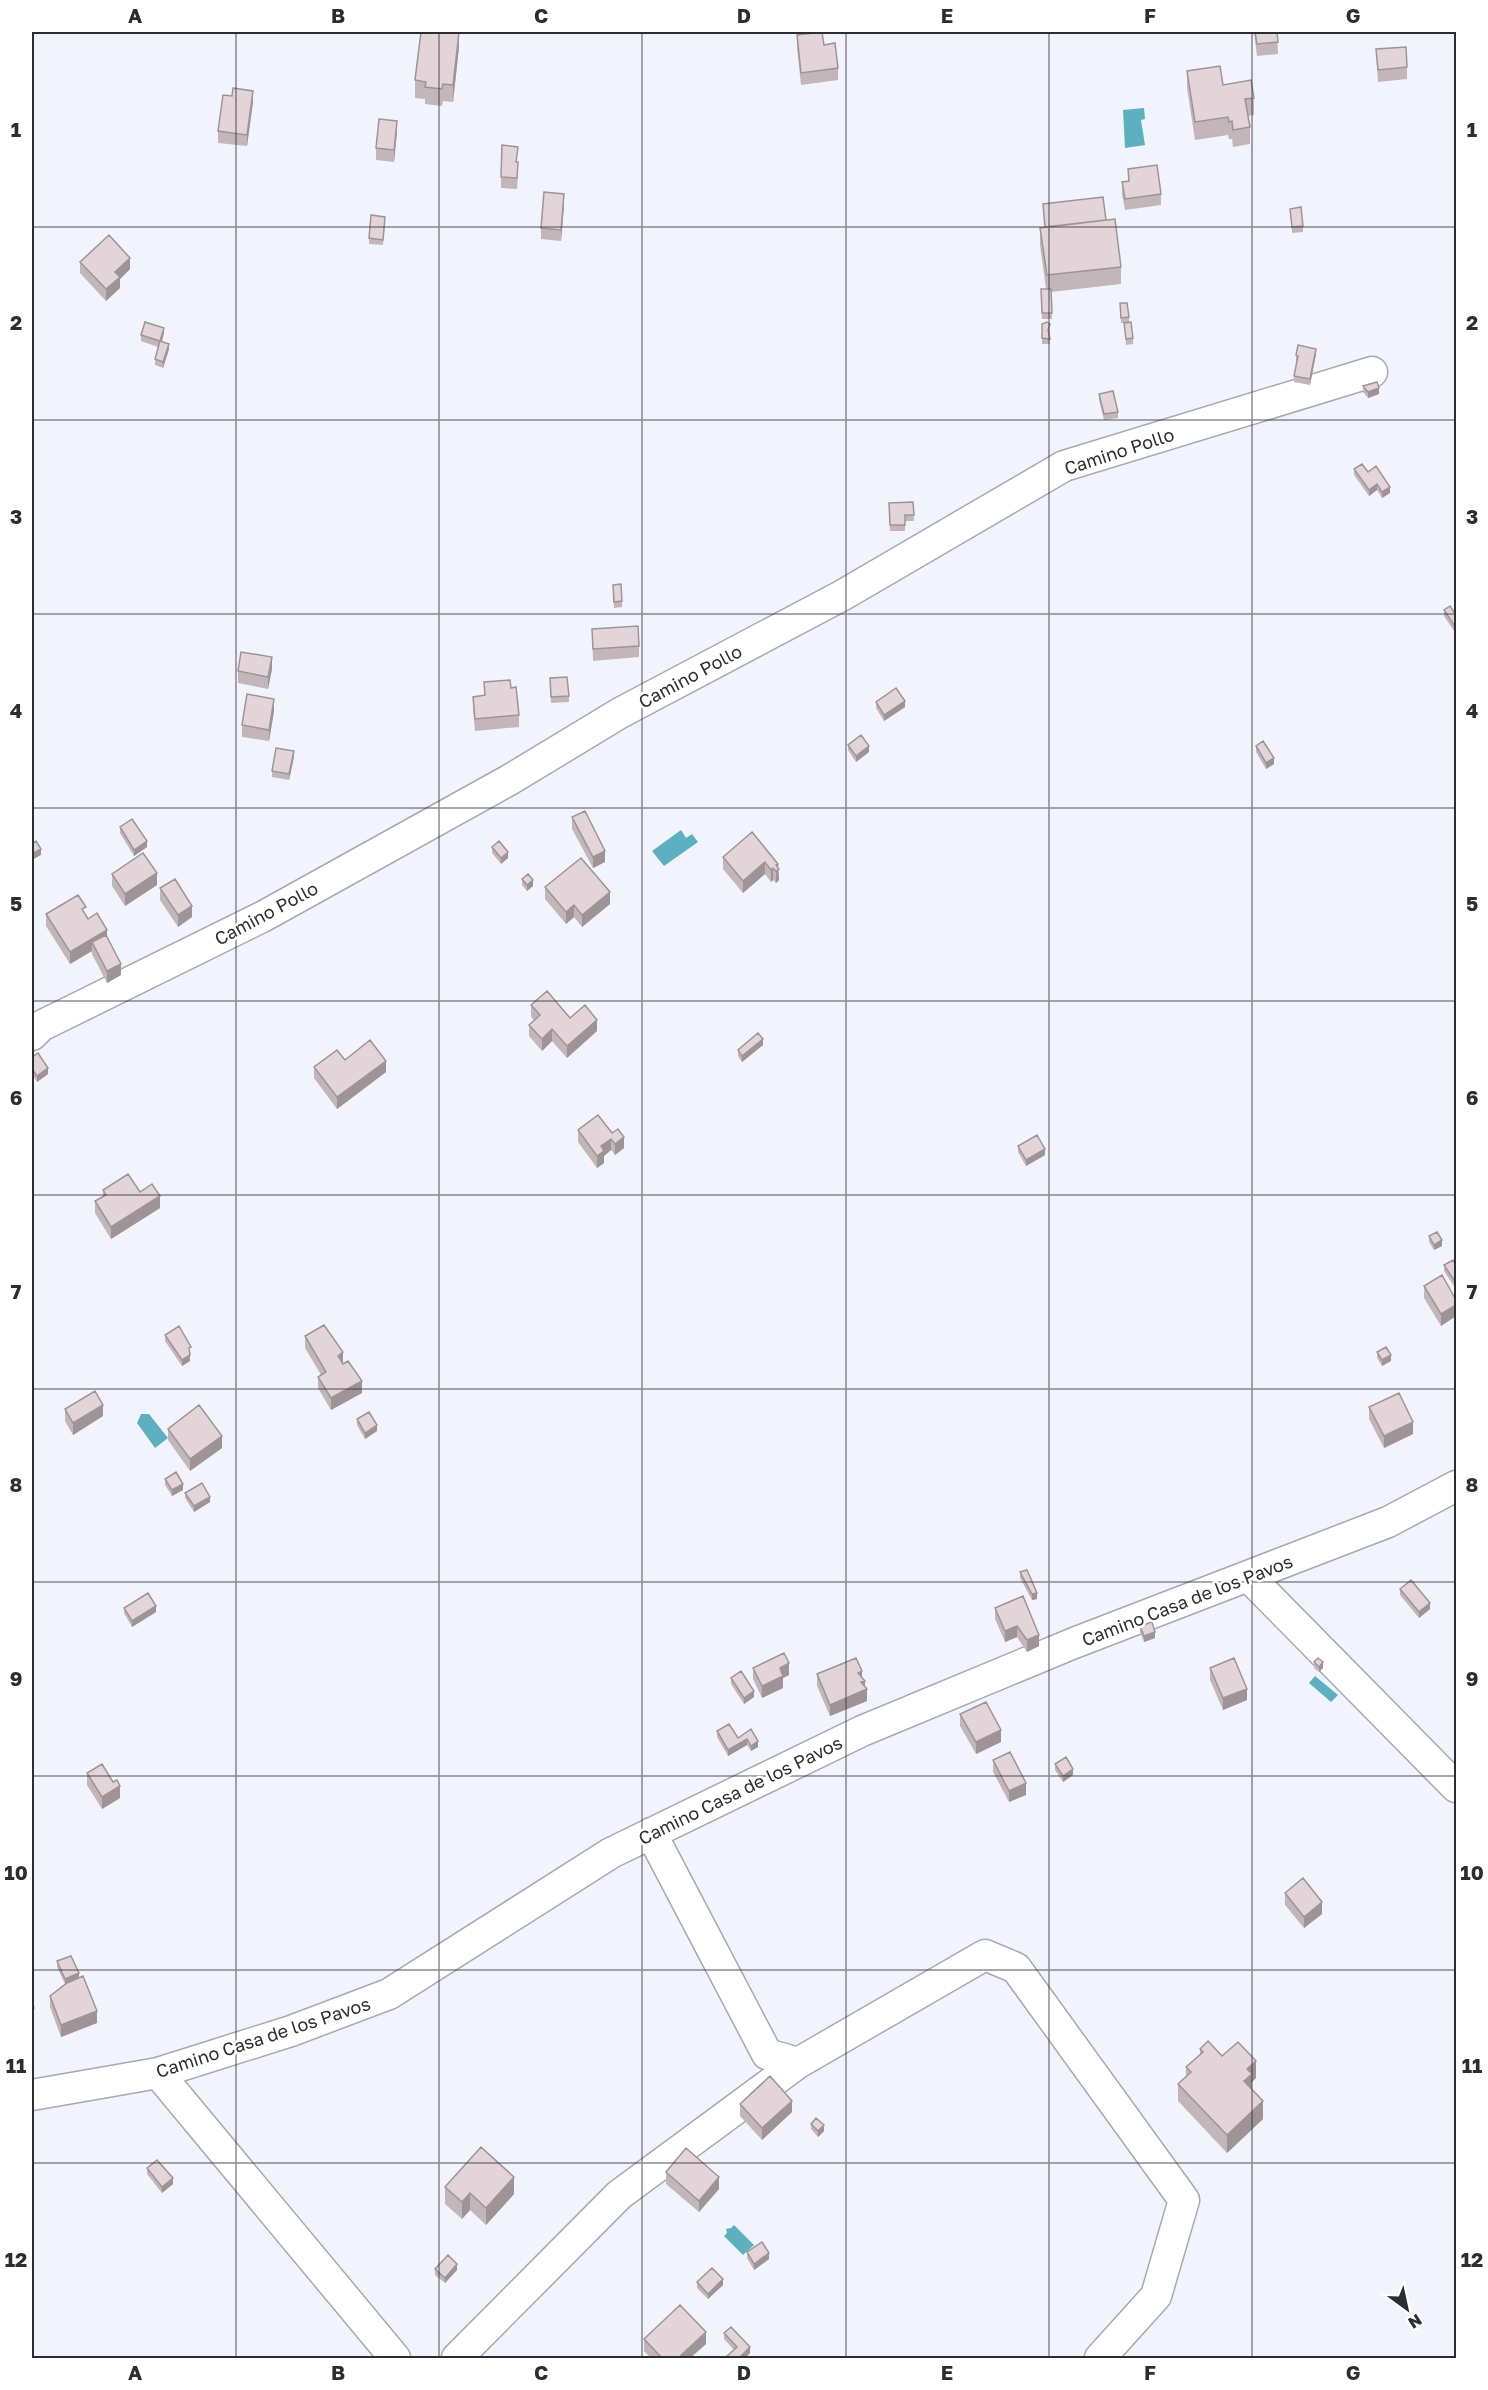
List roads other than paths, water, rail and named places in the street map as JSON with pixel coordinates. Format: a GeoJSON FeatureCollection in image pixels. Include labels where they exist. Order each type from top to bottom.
{"type":"FeatureCollection","features":[{"type":"Feature","properties":{"kind":"street","name":"Camino Pollo"},"geometry":{"type":"LineString","coordinates":[[32,1035],[42,1026],[295,899],[511,779],[620,713],[843,595],[1064,466],[1372,372]]}},
{"type":"Feature","properties":{"kind":"street","name":"Camino Casa de los Pavos"},"geometry":{"type":"LineString","coordinates":[[32,2095],[158,2073],[291,2031],[390,1994],[611,1853],[862,1731],[1074,1643],[1388,1522],[1456,1486]]}},
{"type":"Feature","properties":{"kind":"street"},"geometry":{"type":"LineString","coordinates":[[1248,1576],[1456,1787]]}},
{"type":"Feature","properties":{"kind":"street"},"geometry":{"type":"LineString","coordinates":[[651,1833],[767,2054],[798,2063]]}},
{"type":"Feature","properties":{"kind":"street"},"geometry":{"type":"LineString","coordinates":[[457,2358],[619,2195],[798,2063],[985,1955],[1016,1968],[1184,2200],[1156,2296],[1100,2358]]}},
{"type":"Feature","properties":{"kind":"street"},"geometry":{"type":"LineString","coordinates":[[158,2073],[395,2358]]}},
{"type":"Feature","properties":{"kind":"water"},"geometry":{"type":"Polygon","coordinates":[[[1144,108],[1145,119],[1141,120],[1145,145],[1125,148],[1123,110],[1144,108]]]}},
{"type":"Feature","properties":{"kind":"water"},"geometry":{"type":"Polygon","coordinates":[[[681,830],[686,838],[692,834],[698,842],[664,866],[652,851],[681,830]]]}},
{"type":"Feature","properties":{"kind":"water"},"geometry":{"type":"Polygon","coordinates":[[[141,1414],[149,1414],[168,1438],[155,1448],[137,1423],[141,1414]]]}},
{"type":"Feature","properties":{"kind":"water"},"geometry":{"type":"Polygon","coordinates":[[[1315,1676],[1338,1695],[1331,1702],[1309,1683],[1315,1676]]]}},
{"type":"Feature","properties":{"kind":"water"},"geometry":{"type":"Polygon","coordinates":[[[734,2225],[754,2245],[743,2255],[724,2236],[727,2233],[726,2229],[734,2225]]]}}]}
